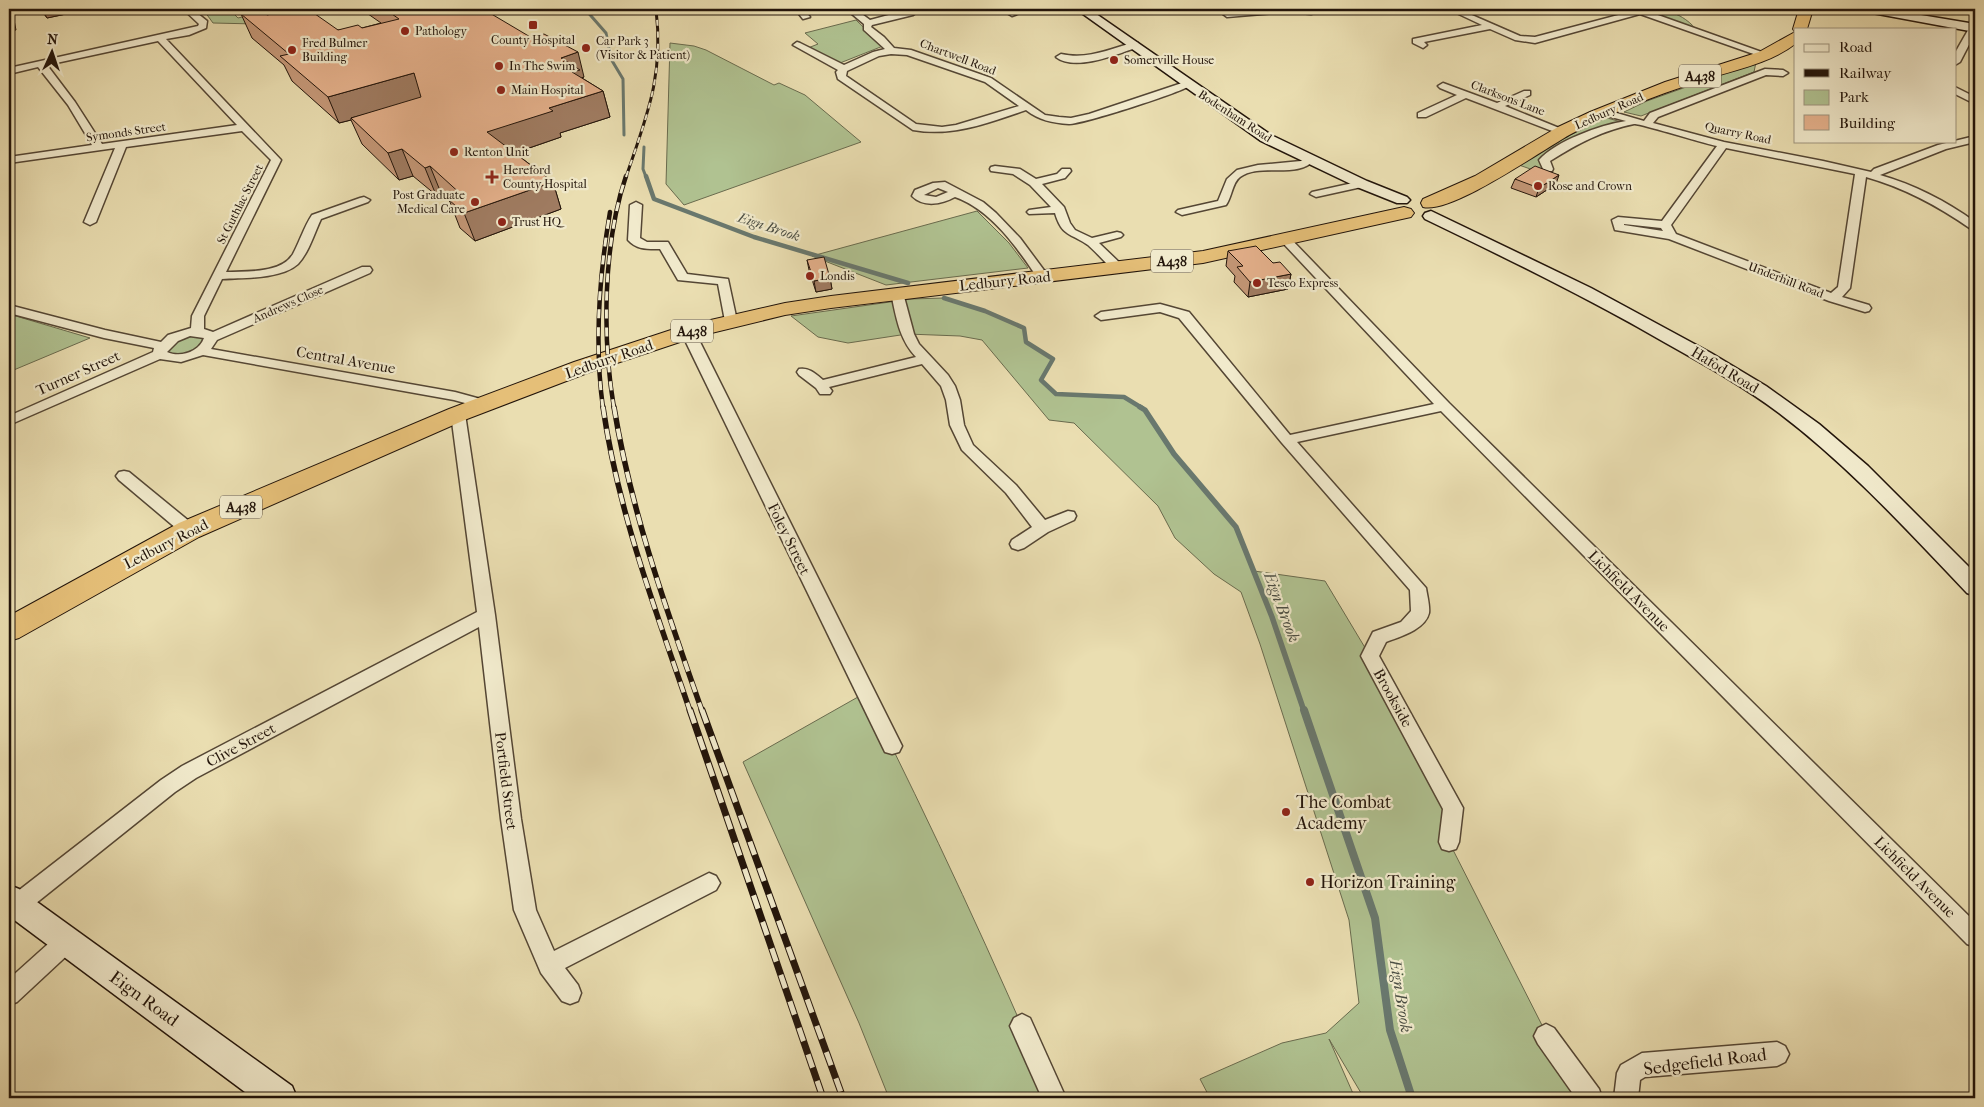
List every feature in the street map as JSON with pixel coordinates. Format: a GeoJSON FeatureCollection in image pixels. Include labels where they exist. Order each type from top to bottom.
{"type":"FeatureCollection","features":[{"type":"Feature","properties":{"kind":"highway"},"geometry":{"type":"LineString","coordinates":[[1800,28],[1806,9]]}},
{"type":"Feature","properties":{"kind":"highway","name":"Ledbury Road"},"geometry":{"type":"LineString","coordinates":[[1430,209],[1445,198],[1603,112],[1653,92],[1765,55],[1786,45],[1794,37]]}},
{"type":"Feature","properties":{"kind":"highway"},"geometry":{"type":"LineString","coordinates":[[1403,206],[1417,217],[1430,209]]}},
{"type":"Feature","properties":{"kind":"highway","name":"Ledbury Road"},"geometry":{"type":"LineString","coordinates":[[9,630],[189,530],[483,404],[582,367],[688,332],[785,309],[904,292],[1203,257],[1286,240],[1403,206]]}},
{"type":"Feature","properties":{"kind":"street"},"geometry":{"type":"LineString","coordinates":[[9,71],[202,28],[204,23],[187,9]]}},
{"type":"Feature","properties":{"kind":"street"},"geometry":{"type":"LineString","coordinates":[[798,9],[806,17]]}},
{"type":"Feature","properties":{"kind":"street"},"geometry":{"type":"LineString","coordinates":[[850,9],[868,23]]}},
{"type":"Feature","properties":{"kind":"street"},"geometry":{"type":"LineString","coordinates":[[868,23],[910,13],[917,9]]}},
{"type":"Feature","properties":{"kind":"street"},"geometry":{"type":"LineString","coordinates":[[1004,9],[1023,18]]}},
{"type":"Feature","properties":{"kind":"street"},"geometry":{"type":"LineString","coordinates":[[1012,13],[1027,9]]}},
{"type":"Feature","properties":{"kind":"street","name":"Bodenham Road"},"geometry":{"type":"LineString","coordinates":[[1082,9],[1266,138],[1403,206]]}},
{"type":"Feature","properties":{"kind":"street"},"geometry":{"type":"LineString","coordinates":[[1228,14],[1325,9]]}},
{"type":"Feature","properties":{"kind":"street"},"geometry":{"type":"LineString","coordinates":[[1452,9],[1526,42],[1637,10],[1696,29],[1765,55]]}},
{"type":"Feature","properties":{"kind":"street"},"geometry":{"type":"LineString","coordinates":[[1655,9],[1682,16],[1696,29]]}},
{"type":"Feature","properties":{"kind":"street"},"geometry":{"type":"LineString","coordinates":[[1867,9],[1975,28],[1956,60]]}},
{"type":"Feature","properties":{"kind":"street"},"geometry":{"type":"LineString","coordinates":[[868,23],[867,28],[881,39],[891,51],[876,54],[844,68],[841,72],[841,77],[913,127],[926,131],[953,129],[1026,107]]}},
{"type":"Feature","properties":{"kind":"street"},"geometry":{"type":"LineString","coordinates":[[1416,41],[1491,26]]}},
{"type":"Feature","properties":{"kind":"street","name":"St Guthlac Street"},"geometry":{"type":"LineString","coordinates":[[160,38],[246,127],[274,158],[276,164],[198,316],[197,332]]}},
{"type":"Feature","properties":{"kind":"street"},"geometry":{"type":"LineString","coordinates":[[797,45],[844,68]]}},
{"type":"Feature","properties":{"kind":"street"},"geometry":{"type":"LineString","coordinates":[[1061,57],[1081,60],[1135,45]]}},
{"type":"Feature","properties":{"kind":"street","name":"Chartwell Road"},"geometry":{"type":"LineString","coordinates":[[891,51],[908,52],[988,80],[1042,117],[1071,121],[1091,117],[1188,84]]}},
{"type":"Feature","properties":{"kind":"street"},"geometry":{"type":"LineString","coordinates":[[40,64],[72,104],[99,148]]}},
{"type":"Feature","properties":{"kind":"street","name":"Ledbury Road"},"geometry":{"type":"LineString","coordinates":[[1647,124],[1654,115],[1765,72],[1783,73]]}},
{"type":"Feature","properties":{"kind":"street","name":"Clarksons Lane"},"geometry":{"type":"LineString","coordinates":[[1443,86],[1564,132]]}},
{"type":"Feature","properties":{"kind":"street"},"geometry":{"type":"LineString","coordinates":[[1956,91],[1971,99]]}},
{"type":"Feature","properties":{"kind":"street"},"geometry":{"type":"LineString","coordinates":[[1496,107],[1527,92]]}},
{"type":"Feature","properties":{"kind":"street"},"geometry":{"type":"LineString","coordinates":[[1422,115],[1464,94]]}},
{"type":"Feature","properties":{"kind":"street"},"geometry":{"type":"LineString","coordinates":[[1956,94],[1971,99]]}},
{"type":"Feature","properties":{"kind":"street","name":"Quarry Road"},"geometry":{"type":"LineString","coordinates":[[1603,112],[1723,145],[1874,175],[1941,202],[1975,227]]}},
{"type":"Feature","properties":{"kind":"street","name":"Ledbury Road"},"geometry":{"type":"LineString","coordinates":[[1548,169],[1544,160],[1590,132],[1629,124],[1632,120]]}},
{"type":"Feature","properties":{"kind":"street","name":"Symonds Street"},"geometry":{"type":"LineString","coordinates":[[9,160],[246,127]]}},
{"type":"Feature","properties":{"kind":"street"},"geometry":{"type":"LineString","coordinates":[[1874,175],[1878,171],[1942,147],[1975,139]]}},
{"type":"Feature","properties":{"kind":"street"},"geometry":{"type":"LineString","coordinates":[[1929,142],[1942,147]]}},
{"type":"Feature","properties":{"kind":"street"},"geometry":{"type":"LineString","coordinates":[[90,222],[122,145]]}},
{"type":"Feature","properties":{"kind":"street"},"geometry":{"type":"LineString","coordinates":[[1671,236],[1665,225],[1723,145]]}},
{"type":"Feature","properties":{"kind":"street"},"geometry":{"type":"LineString","coordinates":[[1182,212],[1222,203],[1226,198],[1234,176],[1241,172],[1304,164],[1310,159]]}},
{"type":"Feature","properties":{"kind":"street"},"geometry":{"type":"LineString","coordinates":[[995,169],[1016,171],[1034,183],[1060,209],[1064,224],[1071,232],[1091,242],[1118,268]]}},
{"type":"Feature","properties":{"kind":"street"},"geometry":{"type":"LineString","coordinates":[[1034,183],[1061,176],[1066,171]]}},
{"type":"Feature","properties":{"kind":"street","name":"Underhill Road"},"geometry":{"type":"LineString","coordinates":[[1665,225],[1618,220],[1619,228],[1671,236],[1833,298],[1844,288],[1860,172]]}},
{"type":"Feature","properties":{"kind":"street"},"geometry":{"type":"LineString","coordinates":[[1316,194],[1362,184]]}},
{"type":"Feature","properties":{"kind":"street"},"geometry":{"type":"LineString","coordinates":[[954,193],[979,206],[993,218],[1021,246],[1043,276]]}},
{"type":"Feature","properties":{"kind":"street"},"geometry":{"type":"LineString","coordinates":[[219,276],[266,271],[286,266],[296,258],[316,217],[364,200]]}},
{"type":"Feature","properties":{"kind":"street"},"geometry":{"type":"LineString","coordinates":[[636,205],[634,240],[645,246],[664,245],[682,277],[690,279],[715,279],[724,282],[732,321]]}},
{"type":"Feature","properties":{"kind":"street"},"geometry":{"type":"LineString","coordinates":[[1033,212],[1060,209]]}},
{"type":"Feature","properties":{"kind":"street","name":"Hafod Road"},"geometry":{"type":"LineString","coordinates":[[1430,209],[1738,376],[1786,409],[1852,462],[1975,587]]}},
{"type":"Feature","properties":{"kind":"street"},"geometry":{"type":"LineString","coordinates":[[1091,242],[1117,235]]}},
{"type":"Feature","properties":{"kind":"street","name":"Lichfield Avenue"},"geometry":{"type":"LineString","coordinates":[[1286,240],[1444,406],[1975,937]]}},
{"type":"Feature","properties":{"kind":"street","name":"Andrews Close"},"geometry":{"type":"LineString","coordinates":[[211,338],[366,270]]}},
{"type":"Feature","properties":{"kind":"street"},"geometry":{"type":"LineString","coordinates":[[904,292],[907,334],[913,346],[943,378],[948,386],[960,434],[967,447],[1011,489],[1042,528]]}},
{"type":"Feature","properties":{"kind":"street"},"geometry":{"type":"LineString","coordinates":[[1833,298],[1865,308]]}},
{"type":"Feature","properties":{"kind":"street","name":"Brookside"},"geometry":{"type":"LineString","coordinates":[[1101,316],[1160,308],[1184,315],[1287,440],[1418,588],[1420,613],[1407,626],[1379,637],[1370,656],[1453,808],[1449,842]]}},
{"type":"Feature","properties":{"kind":"street"},"geometry":{"type":"LineString","coordinates":[[9,309],[161,350],[164,357],[177,358],[202,350],[210,342],[211,338],[207,333],[197,332]]}},
{"type":"Feature","properties":{"kind":"street","name":"Turner Street"},"geometry":{"type":"LineString","coordinates":[[9,422],[161,350],[173,338],[197,332]]}},
{"type":"Feature","properties":{"kind":"street","name":"Foley Street"},"geometry":{"type":"LineString","coordinates":[[688,332],[892,746]]}},
{"type":"Feature","properties":{"kind":"street","name":"Central Avenue"},"geometry":{"type":"LineString","coordinates":[[202,350],[455,396],[483,404]]}},
{"type":"Feature","properties":{"kind":"street"},"geometry":{"type":"LineString","coordinates":[[804,372],[823,388],[924,359]]}},
{"type":"Feature","properties":{"kind":"street"},"geometry":{"type":"LineString","coordinates":[[1287,440],[1444,406]]}},
{"type":"Feature","properties":{"kind":"street","name":"Portfield Street"},"geometry":{"type":"LineString","coordinates":[[458,414],[486,615],[511,820],[525,910],[549,965],[570,993]]}},
{"type":"Feature","properties":{"kind":"street"},"geometry":{"type":"LineString","coordinates":[[124,476],[189,530]]}},
{"type":"Feature","properties":{"kind":"street"},"geometry":{"type":"LineString","coordinates":[[1018,544],[1042,528],[1068,516]]}},
{"type":"Feature","properties":{"kind":"street","name":"Clive Street"},"geometry":{"type":"LineString","coordinates":[[13,902],[168,786],[190,772],[486,615]]}},
{"type":"Feature","properties":{"kind":"street"},"geometry":{"type":"LineString","coordinates":[[549,965],[709,883]]}},
{"type":"Feature","properties":{"kind":"street","name":"Eign Road"},"geometry":{"type":"LineString","coordinates":[[13,902],[280,1098]]}},
{"type":"Feature","properties":{"kind":"street"},"geometry":{"type":"LineString","coordinates":[[9,994],[66,942]]}},
{"type":"Feature","properties":{"kind":"street"},"geometry":{"type":"LineString","coordinates":[[1022,1026],[1054,1098]]}},
{"type":"Feature","properties":{"kind":"street"},"geometry":{"type":"LineString","coordinates":[[1546,1036],[1590,1098]]}},
{"type":"Feature","properties":{"kind":"street","name":"Sedgefield Road"},"geometry":{"type":"LineString","coordinates":[[1626,1098],[1629,1073],[1642,1065],[1777,1054]]}},
{"type":"Feature","properties":{"kind":"green space"},"geometry":{"type":"Polygon","coordinates":[[[239,9],[241,11],[233,13],[238,18],[246,16],[256,24],[213,23],[205,12],[239,9]]]}},
{"type":"Feature","properties":{"kind":"green space"},"geometry":{"type":"Polygon","coordinates":[[[1634,9],[1652,9],[1675,14],[1689,22],[1696,29],[1634,9]]]}},
{"type":"Feature","properties":{"kind":"green space"},"geometry":{"type":"Polygon","coordinates":[[[856,20],[883,46],[840,63],[808,48],[818,44],[805,33],[856,20]]]}},
{"type":"Feature","properties":{"kind":"green space"},"geometry":{"type":"Polygon","coordinates":[[[670,43],[694,46],[706,50],[774,85],[779,83],[805,95],[861,142],[684,205],[666,184],[670,43]]]}},
{"type":"Feature","properties":{"kind":"green space"},"geometry":{"type":"Polygon","coordinates":[[[1756,62],[1754,72],[1641,116],[1624,112],[1647,101],[1756,62]]]}},
{"type":"Feature","properties":{"kind":"green space"},"geometry":{"type":"Polygon","coordinates":[[[1604,117],[1621,122],[1588,131],[1542,160],[1547,169],[1542,173],[1516,164],[1604,117]]]}},
{"type":"Feature","properties":{"kind":"green space"},"geometry":{"type":"Polygon","coordinates":[[[977,211],[1009,243],[1028,268],[886,285],[812,256],[977,211]]]}},
{"type":"Feature","properties":{"kind":"green space"},"geometry":{"type":"Polygon","coordinates":[[[944,298],[985,311],[1024,328],[1026,342],[1053,359],[1041,380],[1056,394],[1124,397],[1145,410],[1174,454],[1236,527],[1254,571],[1325,581],[1370,656],[1453,808],[1449,842],[1579,1098],[1364,1098],[1329,1039],[1355,1098],[1210,1098],[1200,1079],[1282,1043],[1326,1033],[1359,1003],[1349,920],[1260,644],[1241,592],[1214,574],[1175,538],[1158,506],[1074,423],[1049,420],[982,340],[960,336],[907,334],[848,343],[818,337],[791,316],[911,299],[944,298]]]}},
{"type":"Feature","properties":{"kind":"green space"},"geometry":{"type":"Polygon","coordinates":[[[9,314],[90,338],[9,372],[9,314]]]}},
{"type":"Feature","properties":{"kind":"green space"},"geometry":{"type":"Polygon","coordinates":[[[197,332],[210,342],[177,358],[160,349],[197,332]]]}},
{"type":"Feature","properties":{"kind":"green space"},"geometry":{"type":"Polygon","coordinates":[[[865,693],[962,894],[1053,1098],[889,1098],[859,1023],[743,762],[865,693]]]}},
{"type":"Feature","properties":{"kind":"building"},"geometry":{"type":"Polygon","coordinates":[[[260,9],[267,15],[295,9],[308,9],[338,30],[358,25],[362,28],[399,19],[385,9],[454,9],[457,11],[483,9],[532,38],[544,34],[578,52],[561,58],[580,70],[572,72],[603,91],[549,108],[553,111],[487,132],[553,182],[464,213],[449,200],[463,196],[430,166],[425,168],[402,149],[388,153],[351,118],[421,97],[414,73],[328,97],[280,56],[289,54],[241,14],[260,9]]]}},
{"type":"Feature","properties":{"kind":"building"},"geometry":{"type":"Polygon","coordinates":[[[1535,166],[1559,175],[1539,188],[1515,179],[1535,166]]]}},
{"type":"Feature","properties":{"kind":"building"},"geometry":{"type":"Polygon","coordinates":[[[1256,246],[1273,263],[1280,262],[1291,274],[1250,282],[1237,267],[1243,266],[1228,251],[1256,246]]]}},
{"type":"Feature","properties":{"kind":"building"},"geometry":{"type":"Polygon","coordinates":[[[824,257],[830,278],[814,281],[807,260],[824,257]]]}},
{"type":"Feature","properties":{"kind":"waterway"},"geometry":{"type":"LineString","coordinates":[[585,9],[606,33],[611,59],[623,79],[624,135]]}},
{"type":"Feature","properties":{"kind":"waterway"},"geometry":{"type":"LineString","coordinates":[[644,147],[643,169],[646,177]]}},
{"type":"Feature","properties":{"kind":"waterway","name":"Eign Brook"},"geometry":{"type":"LineString","coordinates":[[646,176],[654,199],[754,237],[908,283]]}},
{"type":"Feature","properties":{"kind":"waterway","name":"Eign Brook"},"geometry":{"type":"LineString","coordinates":[[944,298],[985,311],[1024,328],[1026,342],[1053,359],[1041,380],[1056,394],[1124,397],[1142,408]]}},
{"type":"Feature","properties":{"kind":"waterway","name":"Eign Brook"},"geometry":{"type":"LineString","coordinates":[[1140,407],[1145,410],[1174,454],[1236,527],[1272,617],[1304,711]]}},
{"type":"Feature","properties":{"kind":"waterway","name":"Eign Brook"},"geometry":{"type":"LineString","coordinates":[[1304,710],[1375,918],[1390,1030],[1412,1098]]}},
{"type":"Feature","properties":{"kind":"railway"},"geometry":{"type":"LineString","coordinates":[[626,177],[647,114],[656,75],[658,55],[656,9]]}},
{"type":"Feature","properties":{"kind":"railway"},"geometry":{"type":"LineString","coordinates":[[614,408],[606,322],[607,291],[613,231],[618,203],[626,176]]}},
{"type":"Feature","properties":{"kind":"railway"},"geometry":{"type":"LineString","coordinates":[[603,408],[598,335],[603,261],[610,212]]}},
{"type":"Feature","properties":{"kind":"railway"},"geometry":{"type":"LineString","coordinates":[[603,407],[618,485],[628,523],[651,599],[690,711]]}},
{"type":"Feature","properties":{"kind":"railway"},"geometry":{"type":"LineString","coordinates":[[614,407],[621,446],[640,523],[663,599],[702,711]]}},
{"type":"Feature","properties":{"kind":"railway"},"geometry":{"type":"LineString","coordinates":[[690,710],[823,1098]]}},
{"type":"Feature","properties":{"kind":"railway"},"geometry":{"type":"LineString","coordinates":[[702,710],[843,1098]]}},
{"type":"Feature","properties":{"kind":"place","name":"County Hospital"},"geometry":{"type":"Point","coordinates":[533,25]}},
{"type":"Feature","properties":{"kind":"place","name":"Pathology"},"geometry":{"type":"Point","coordinates":[405,31]}},
{"type":"Feature","properties":{"kind":"place","name":"Car Park 3 (Visitor & Patient)"},"geometry":{"type":"Point","coordinates":[586,48]}},
{"type":"Feature","properties":{"kind":"place","name":"Fred Bulmer Building"},"geometry":{"type":"Point","coordinates":[292,50]}},
{"type":"Feature","properties":{"kind":"place","name":"Somerville House"},"geometry":{"type":"Point","coordinates":[1114,60]}},
{"type":"Feature","properties":{"kind":"place","name":"In The Swim"},"geometry":{"type":"Point","coordinates":[499,66]}},
{"type":"Feature","properties":{"kind":"place","name":"Main Hospital"},"geometry":{"type":"Point","coordinates":[501,90]}},
{"type":"Feature","properties":{"kind":"place","name":"Renton Unit"},"geometry":{"type":"Point","coordinates":[454,152]}},
{"type":"Feature","properties":{"kind":"place","name":"Hereford County Hospital"},"geometry":{"type":"Point","coordinates":[492,177]}},
{"type":"Feature","properties":{"kind":"place","name":"Rose and Crown"},"geometry":{"type":"Point","coordinates":[1538,186]}},
{"type":"Feature","properties":{"kind":"place","name":"Post Graduate Medical Care"},"geometry":{"type":"Point","coordinates":[475,202]}},
{"type":"Feature","properties":{"kind":"place","name":"Trust HQ"},"geometry":{"type":"Point","coordinates":[502,222]}},
{"type":"Feature","properties":{"kind":"place","name":"Londis"},"geometry":{"type":"Point","coordinates":[810,276]}},
{"type":"Feature","properties":{"kind":"place","name":"Tesco Express"},"geometry":{"type":"Point","coordinates":[1257,283]}},
{"type":"Feature","properties":{"kind":"place","name":"The Combat Academy"},"geometry":{"type":"Point","coordinates":[1286,812]}},
{"type":"Feature","properties":{"kind":"place","name":"Horizon Training"},"geometry":{"type":"Point","coordinates":[1310,882]}}]}
